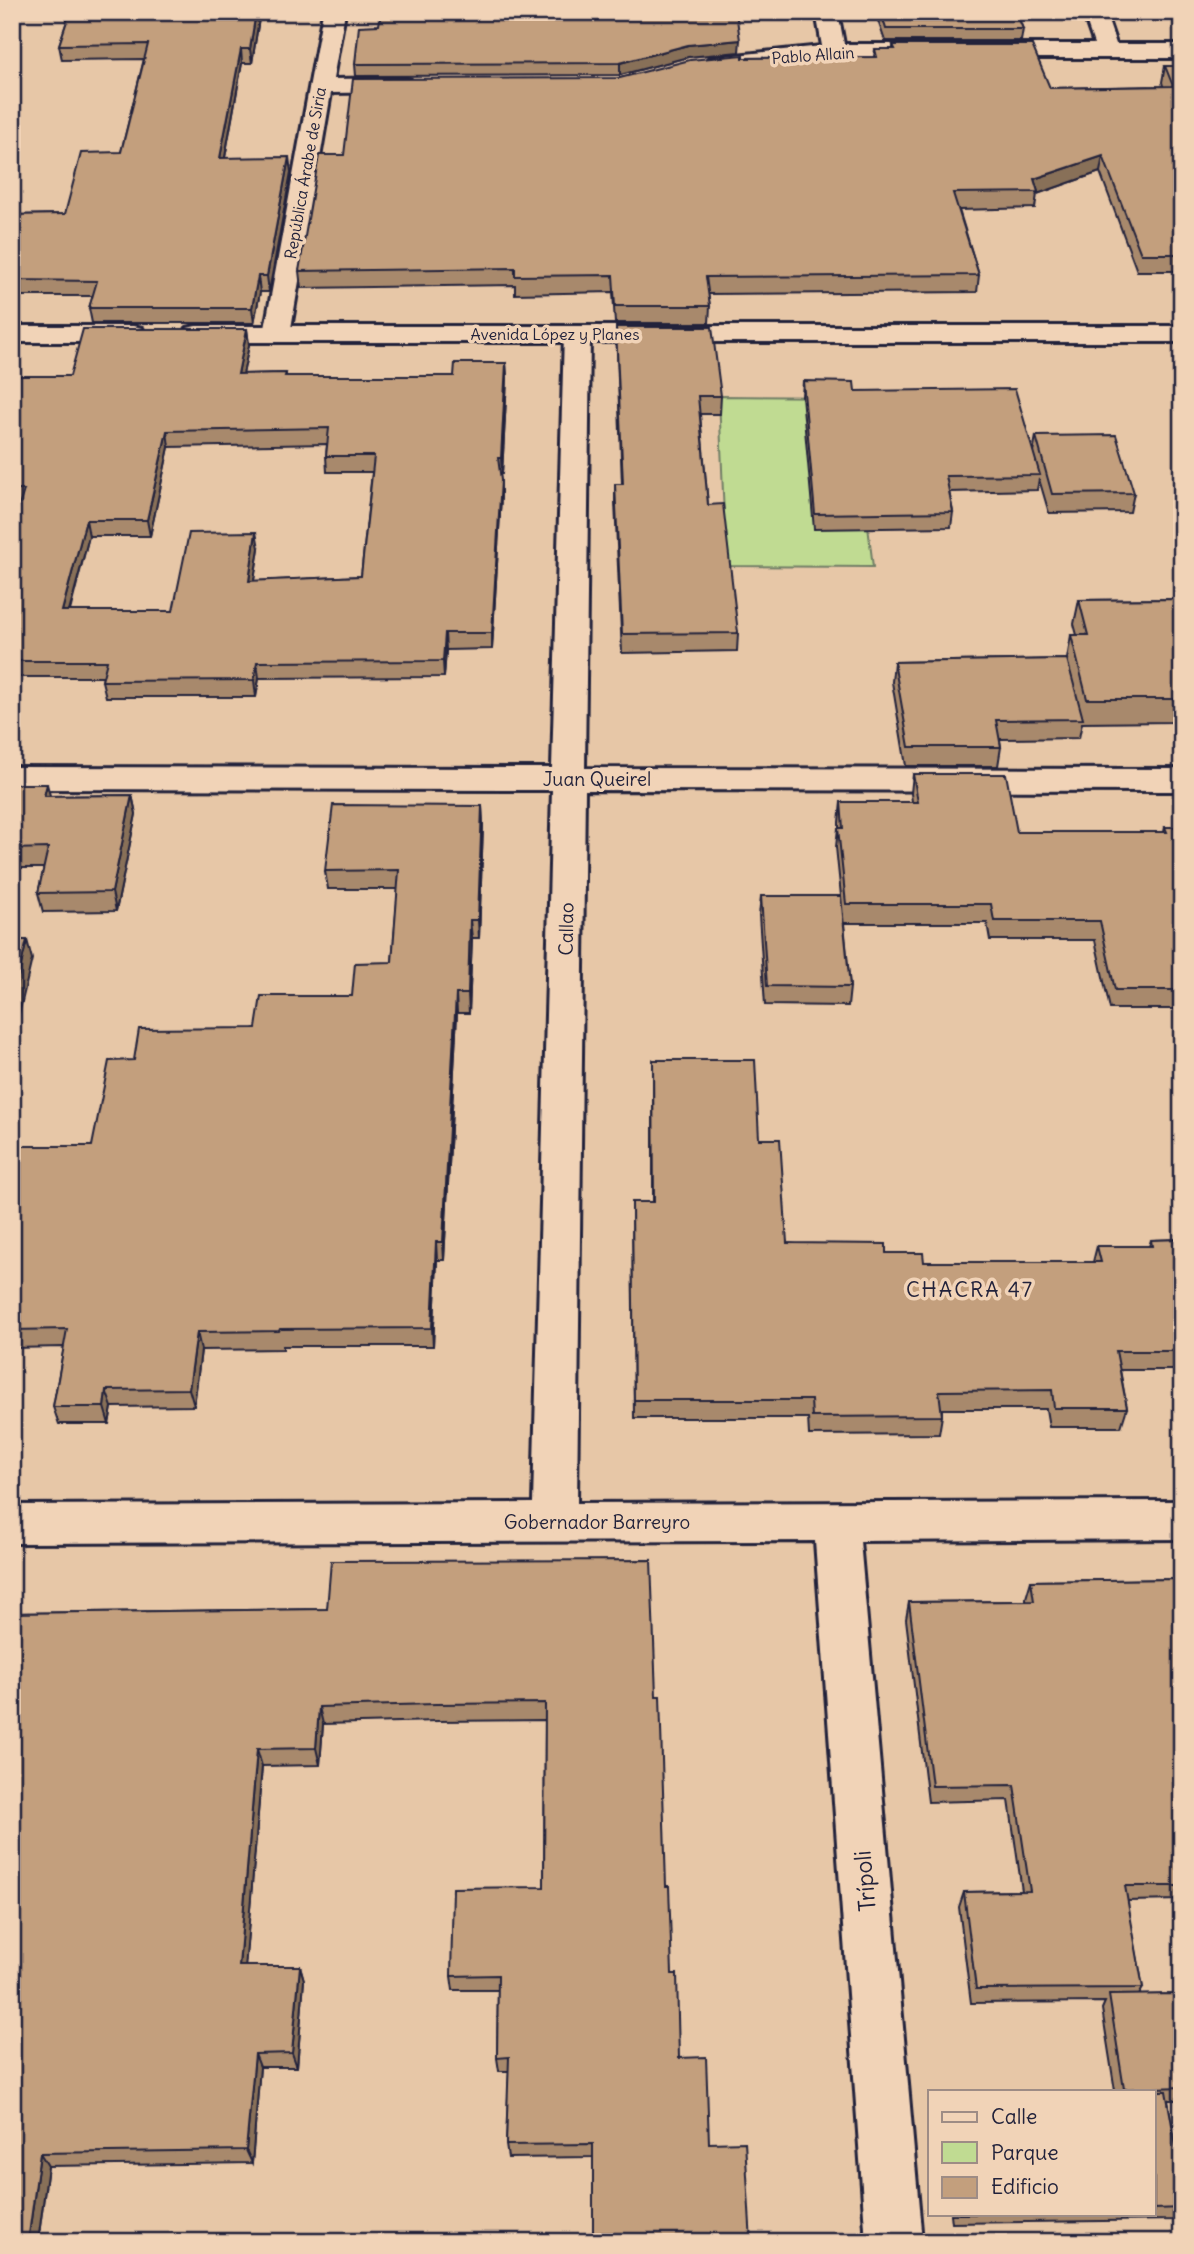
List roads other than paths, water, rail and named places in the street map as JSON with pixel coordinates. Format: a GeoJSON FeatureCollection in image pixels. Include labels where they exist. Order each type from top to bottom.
{"type":"FeatureCollection","features":[{"type":"Feature","properties":{"kind":"street","name":"República Árabe de Siria"},"geometry":{"type":"LineString","coordinates":[[277,334],[334,12]]}},
{"type":"Feature","properties":{"kind":"street"},"geometry":{"type":"LineString","coordinates":[[827,12],[834,51]]}},
{"type":"Feature","properties":{"kind":"street"},"geometry":{"type":"LineString","coordinates":[[1094,12],[1107,51]]}},
{"type":"Feature","properties":{"kind":"street","name":"Pablo Allain"},"geometry":{"type":"LineString","coordinates":[[688,67],[834,51],[1182,51]]}},
{"type":"Feature","properties":{"kind":"street"},"geometry":{"type":"LineString","coordinates":[[321,86],[430,85]]}},
{"type":"Feature","properties":{"kind":"street","name":"Avenida López y Planes"},"geometry":{"type":"LineString","coordinates":[[12,334],[1182,334]]}},
{"type":"Feature","properties":{"kind":"street","name":"Callao"},"geometry":{"type":"LineString","coordinates":[[555,1523],[577,334]]}},
{"type":"Feature","properties":{"kind":"street","name":"Juan Queirel"},"geometry":{"type":"LineString","coordinates":[[12,778],[1182,780]]}},
{"type":"Feature","properties":{"kind":"street","name":"Gobernador Barreyro"},"geometry":{"type":"LineString","coordinates":[[12,1524],[1182,1520]]}},
{"type":"Feature","properties":{"kind":"street","name":"Trípoli"},"geometry":{"type":"LineString","coordinates":[[836,1521],[894,2242]]}},
{"type":"Feature","properties":{"kind":"district","name":"CHACRA 47"},"geometry":{"type":"Point","coordinates":[970,1290]}}]}
